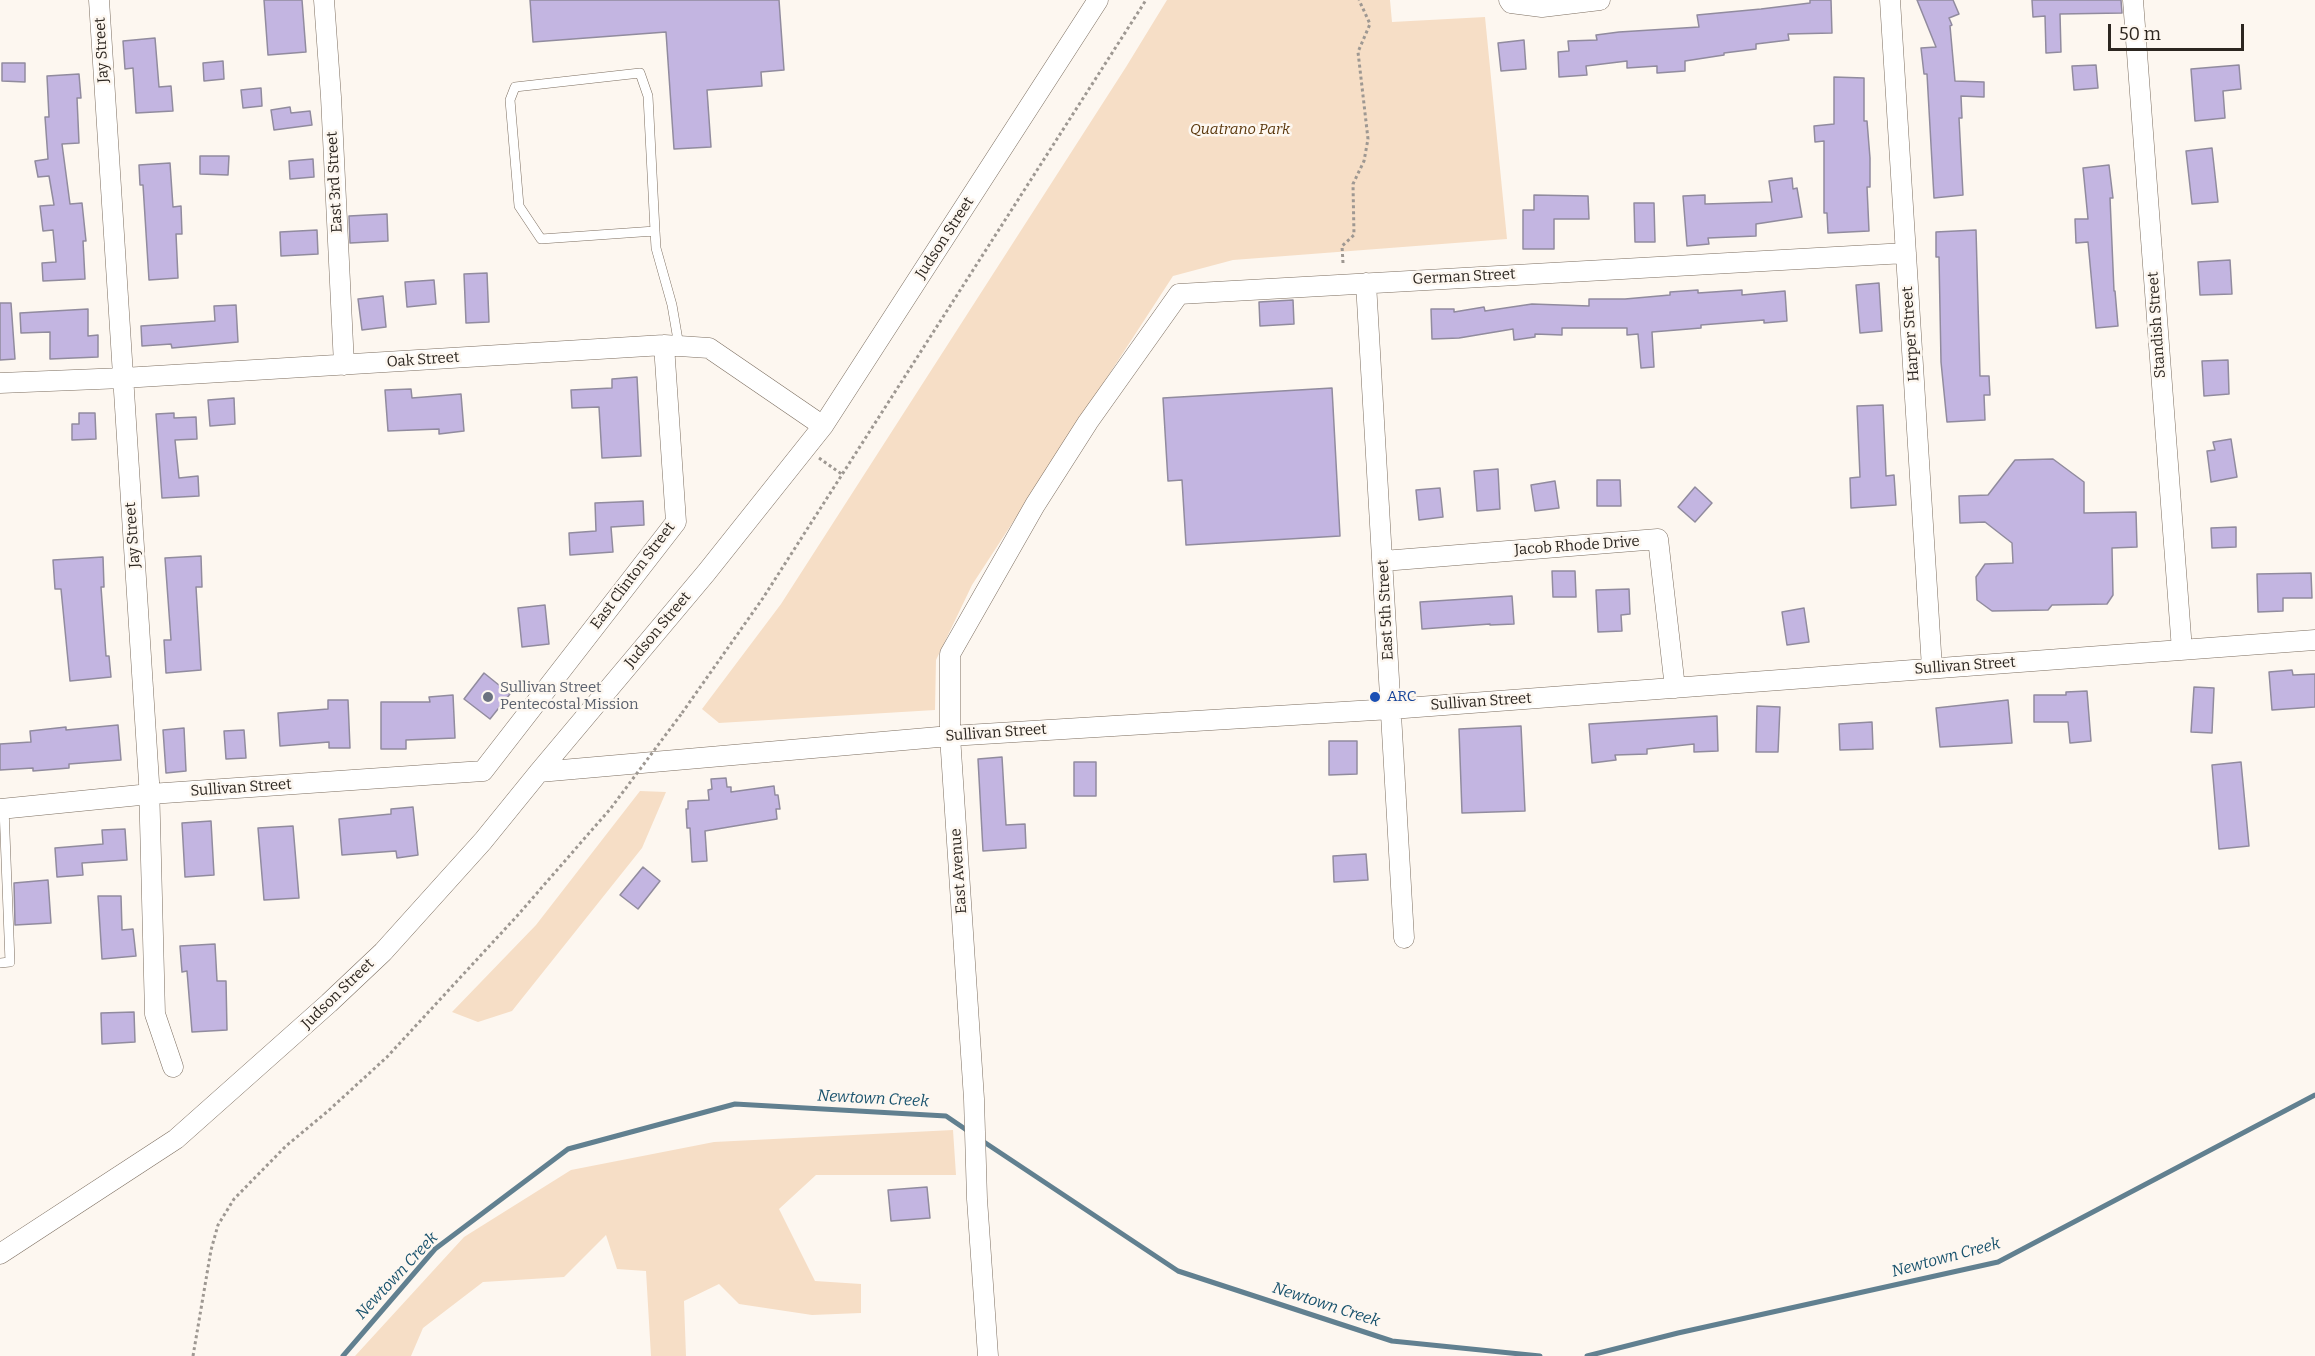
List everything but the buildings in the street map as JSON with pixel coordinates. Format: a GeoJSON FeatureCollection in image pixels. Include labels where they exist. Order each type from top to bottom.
{"type":"FeatureCollection","features":[{"type":"Feature","properties":{"kind":"street","name":"Jay Street"},"geometry":{"type":"LineString","coordinates":[[99,0],[150,794],[155,1014],[173,1067]]}},
{"type":"Feature","properties":{"kind":"street","name":"East 3rd Street"},"geometry":{"type":"LineString","coordinates":[[324,0],[344,365]]}},
{"type":"Feature","properties":{"kind":"street","name":"Judson Street"},"geometry":{"type":"LineString","coordinates":[[0,1254],[176,1138],[275,1053],[383,952],[483,841],[698,582],[823,426],[1098,0]]}},
{"type":"Feature","properties":{"kind":"street"},"geometry":{"type":"LineString","coordinates":[[1510,1],[1542,7],[1599,0]]}},
{"type":"Feature","properties":{"kind":"street","name":"Harper Street"},"geometry":{"type":"LineString","coordinates":[[1890,0],[1932,668]]}},
{"type":"Feature","properties":{"kind":"street","name":"Standish Street"},"geometry":{"type":"LineString","coordinates":[[2133,0],[2182,650]]}},
{"type":"Feature","properties":{"kind":"street","name":"German Street"},"geometry":{"type":"LineString","coordinates":[[1088,422],[1179,294],[1906,253]]}},
{"type":"Feature","properties":{"kind":"street","name":"East 5th Street"},"geometry":{"type":"LineString","coordinates":[[1366,283],[1404,938]]}},
{"type":"Feature","properties":{"kind":"street","name":"Oak Street"},"geometry":{"type":"LineString","coordinates":[[0,383],[671,346],[709,348],[823,426]]}},
{"type":"Feature","properties":{"kind":"street","name":"East Clinton Street"},"geometry":{"type":"LineString","coordinates":[[483,771],[676,522],[671,346]]}},
{"type":"Feature","properties":{"kind":"street","name":"East Avenue"},"geometry":{"type":"LineString","coordinates":[[988,1356],[950,736],[951,654],[1035,505],[1088,422]]}},
{"type":"Feature","properties":{"kind":"street","name":"Jacob Rhode Drive"},"geometry":{"type":"LineString","coordinates":[[1383,561],[1658,539],[1675,688]]}},
{"type":"Feature","properties":{"kind":"street","name":"Sullivan Street"},"geometry":{"type":"LineString","coordinates":[[539,772],[950,736],[1391,709],[2315,640]]}},
{"type":"Feature","properties":{"kind":"street","name":"Sullivan Street"},"geometry":{"type":"LineString","coordinates":[[2,808],[150,794],[483,771]]}},
{"type":"Feature","properties":{"kind":"lane"},"geometry":{"type":"LineString","coordinates":[[656,231],[541,239],[519,206],[510,100],[515,87],[640,73],[648,96],[656,231],[656,248],[672,305],[671,346]]}},
{"type":"Feature","properties":{"kind":"lane"},"geometry":{"type":"LineString","coordinates":[[0,963],[10,962],[2,808]]}},
{"type":"Feature","properties":{"kind":"path"},"geometry":{"type":"LineString","coordinates":[[193,1356],[211,1250],[218,1225],[234,1199],[286,1146],[387,1057],[517,916],[611,808],[682,713],[763,598],[1146,0]]}},
{"type":"Feature","properties":{"kind":"path"},"geometry":{"type":"LineString","coordinates":[[1343,262],[1342,246],[1354,235],[1353,184],[1364,161],[1368,139],[1358,52],[1370,24],[1359,0]]}},
{"type":"Feature","properties":{"kind":"path"},"geometry":{"type":"LineString","coordinates":[[805,448],[843,475]]}},
{"type":"Feature","properties":{"kind":"green space","name":"Quatrano Park"},"geometry":{"type":"Polygon","coordinates":[[[1167,0],[1390,0],[1392,22],[1485,17],[1507,239],[1233,260],[1173,276],[972,585],[936,660],[935,710],[719,723],[702,709],[781,604],[1167,0]]]}},
{"type":"Feature","properties":{"kind":"green space"},"geometry":{"type":"Polygon","coordinates":[[[640,791],[666,792],[642,848],[512,1011],[478,1022],[452,1012],[536,925],[640,791]]]}},
{"type":"Feature","properties":{"kind":"green space"},"geometry":{"type":"Polygon","coordinates":[[[953,1130],[956,1175],[816,1175],[779,1209],[815,1281],[861,1284],[861,1313],[812,1315],[739,1304],[719,1284],[684,1301],[686,1356],[651,1356],[646,1271],[617,1269],[606,1235],[564,1277],[483,1282],[423,1328],[411,1356],[355,1356],[464,1237],[571,1170],[714,1142],[953,1130]]]}},
{"type":"Feature","properties":{"kind":"waterway","name":"Newtown Creek"},"geometry":{"type":"LineString","coordinates":[[1587,1356],[1678,1333],[1998,1262],[2315,1095]]}},
{"type":"Feature","properties":{"kind":"waterway","name":"Newtown Creek"},"geometry":{"type":"LineString","coordinates":[[343,1356],[435,1249],[568,1149],[735,1104],[946,1116],[971,1133]]}},
{"type":"Feature","properties":{"kind":"waterway","name":"Newtown Creek"},"geometry":{"type":"LineString","coordinates":[[981,1140],[1178,1271],[1392,1341],[1540,1356]]}},
{"type":"Feature","properties":{"kind":"place","name":"Sullivan Street Pentecostal Mission"},"geometry":{"type":"Point","coordinates":[488,697]}},
{"type":"Feature","properties":{"kind":"place","name":"ARC"},"geometry":{"type":"Point","coordinates":[1375,697]}}]}
